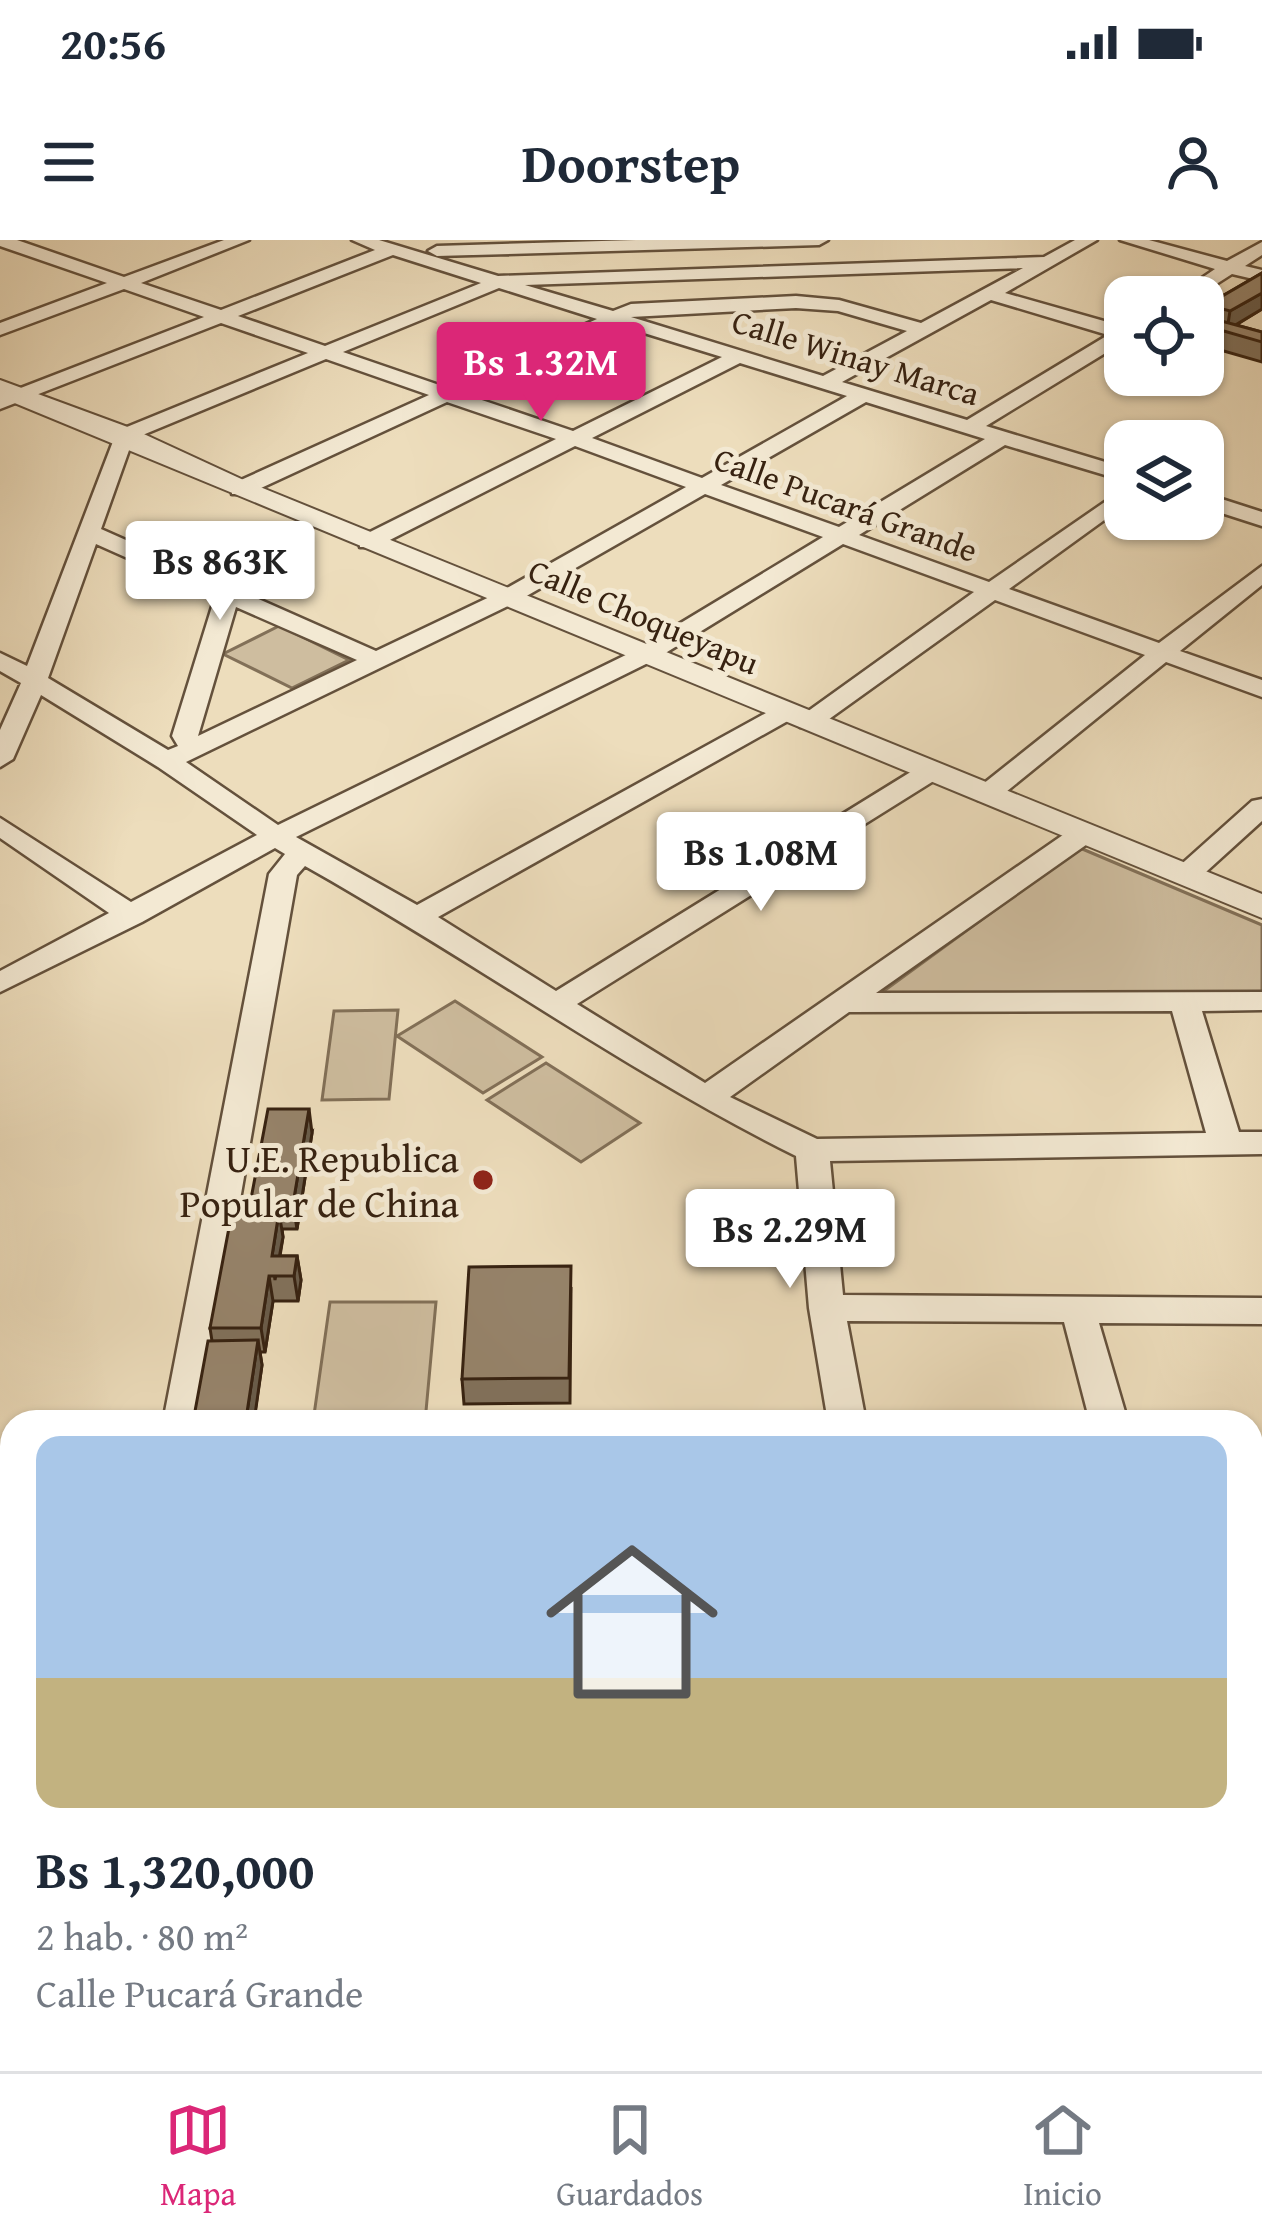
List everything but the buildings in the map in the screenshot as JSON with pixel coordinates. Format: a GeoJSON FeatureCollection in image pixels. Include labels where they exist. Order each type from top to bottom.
{"type":"FeatureCollection","features":[{"type":"Feature","properties":{"kind":"street","name":"Calle Pucará Grande"},"geometry":{"type":"LineString","coordinates":[[0,240],[1262,688]]}},
{"type":"Feature","properties":{"kind":"street"},"geometry":{"type":"LineString","coordinates":[[0,260],[56,240]]}},
{"type":"Feature","properties":{"kind":"street"},"geometry":{"type":"LineString","coordinates":[[0,329],[240,240]]}},
{"type":"Feature","properties":{"kind":"street","name":"Calle Winay Marca"},"geometry":{"type":"LineString","coordinates":[[361,240],[391,250],[430,249],[504,280],[823,384],[1104,468]]}},
{"type":"Feature","properties":{"kind":"street"},"geometry":{"type":"LineString","coordinates":[[430,249],[819,240]]}},
{"type":"Feature","properties":{"kind":"street"},"geometry":{"type":"LineString","coordinates":[[823,384],[1088,240]]}},
{"type":"Feature","properties":{"kind":"street"},"geometry":{"type":"LineString","coordinates":[[1129,240],[1262,276]]}},
{"type":"Feature","properties":{"kind":"street"},"geometry":{"type":"LineString","coordinates":[[678,242],[695,305]]}},
{"type":"Feature","properties":{"kind":"street"},"geometry":{"type":"LineString","coordinates":[[1217,276],[1262,247]]}},
{"type":"Feature","properties":{"kind":"street"},"geometry":{"type":"LineString","coordinates":[[6,395],[391,250]]}},
{"type":"Feature","properties":{"kind":"street"},"geometry":{"type":"LineString","coordinates":[[0,759],[34,682],[124,435],[504,280],[686,274],[850,260],[1047,262]]}},
{"type":"Feature","properties":{"kind":"street"},"geometry":{"type":"LineString","coordinates":[[986,293],[1104,327]]}},
{"type":"Feature","properties":{"kind":"street"},"geometry":{"type":"LineString","coordinates":[[240,489],[450,396],[615,315],[647,307],[819,303],[920,328]]}},
{"type":"Feature","properties":{"kind":"street"},"geometry":{"type":"LineString","coordinates":[[970,427],[1104,345]]}},
{"type":"Feature","properties":{"kind":"street"},"geometry":{"type":"LineString","coordinates":[[368,542],[739,356]]}},
{"type":"Feature","properties":{"kind":"street","name":"Calle Choqueyapu"},"geometry":{"type":"LineString","coordinates":[[6,395],[124,435],[240,489],[1262,907]]}},
{"type":"Feature","properties":{"kind":"street"},"geometry":{"type":"LineString","coordinates":[[180,754],[508,597],[863,395]]}},
{"type":"Feature","properties":{"kind":"street"},"geometry":{"type":"LineString","coordinates":[[0,983],[290,844],[645,655],[1004,437]]}},
{"type":"Feature","properties":{"kind":"street"},"geometry":{"type":"LineString","coordinates":[[1224,507],[1262,519]]}},
{"type":"Feature","properties":{"kind":"street"},"geometry":{"type":"LineString","coordinates":[[417,917],[796,718],[992,590],[1104,510]]}},
{"type":"Feature","properties":{"kind":"street"},"geometry":{"type":"LineString","coordinates":[[88,532],[376,660]]}},
{"type":"Feature","properties":{"kind":"street"},"geometry":{"type":"LineString","coordinates":[[987,794],[1262,572]]}},
{"type":"Feature","properties":{"kind":"street"},"geometry":{"type":"LineString","coordinates":[[180,754],[228,594]]}},
{"type":"Feature","properties":{"kind":"street"},"geometry":{"type":"LineString","coordinates":[[0,660],[34,682],[180,754],[290,844],[417,917],[706,1098],[812,1150],[1262,1143]]}},
{"type":"Feature","properties":{"kind":"street"},"geometry":{"type":"LineString","coordinates":[[557,1003],[931,771]]}},
{"type":"Feature","properties":{"kind":"street"},"geometry":{"type":"LineString","coordinates":[[1186,875],[1262,807]]}},
{"type":"Feature","properties":{"kind":"street"},"geometry":{"type":"LineString","coordinates":[[2,829],[132,916]]}},
{"type":"Feature","properties":{"kind":"street"},"geometry":{"type":"LineString","coordinates":[[706,1098],[1083,834]]}},
{"type":"Feature","properties":{"kind":"street"},"geometry":{"type":"LineString","coordinates":[[184,1410],[290,844]]}},
{"type":"Feature","properties":{"kind":"street"},"geometry":{"type":"LineString","coordinates":[[1184,1001],[1226,1144]]}},
{"type":"Feature","properties":{"kind":"street"},"geometry":{"type":"LineString","coordinates":[[839,1003],[1262,1001]]}},
{"type":"Feature","properties":{"kind":"street"},"geometry":{"type":"LineString","coordinates":[[812,1150],[827,1308],[845,1410]]}},
{"type":"Feature","properties":{"kind":"street"},"geometry":{"type":"LineString","coordinates":[[827,1308],[1262,1311]]}},
{"type":"Feature","properties":{"kind":"street"},"geometry":{"type":"LineString","coordinates":[[1078,1310],[1105,1410]]}},
{"type":"Feature","properties":{"kind":"shaded area"},"geometry":{"type":"Polygon","coordinates":[[[279,626],[349,660],[292,688],[223,654],[279,626]]]}},
{"type":"Feature","properties":{"kind":"shaded area"},"geometry":{"type":"Polygon","coordinates":[[[1080,848],[1262,925],[1262,992],[881,993],[1080,848]]]}},
{"type":"Feature","properties":{"kind":"shaded area"},"geometry":{"type":"Polygon","coordinates":[[[455,1001],[542,1057],[483,1093],[397,1036],[455,1001]]]}},
{"type":"Feature","properties":{"kind":"shaded area"},"geometry":{"type":"Polygon","coordinates":[[[398,1010],[389,1099],[322,1100],[334,1011],[398,1010]]]}},
{"type":"Feature","properties":{"kind":"shaded area"},"geometry":{"type":"Polygon","coordinates":[[[546,1063],[640,1123],[581,1162],[487,1100],[546,1063]]]}},
{"type":"Feature","properties":{"kind":"shaded area"},"geometry":{"type":"Polygon","coordinates":[[[330,1302],[436,1302],[426,1410],[315,1410],[330,1302]]]}},
{"type":"Feature","properties":{"kind":"place","name":"U.E. Republica Popular de China"},"geometry":{"type":"Point","coordinates":[483,1180]}}]}
